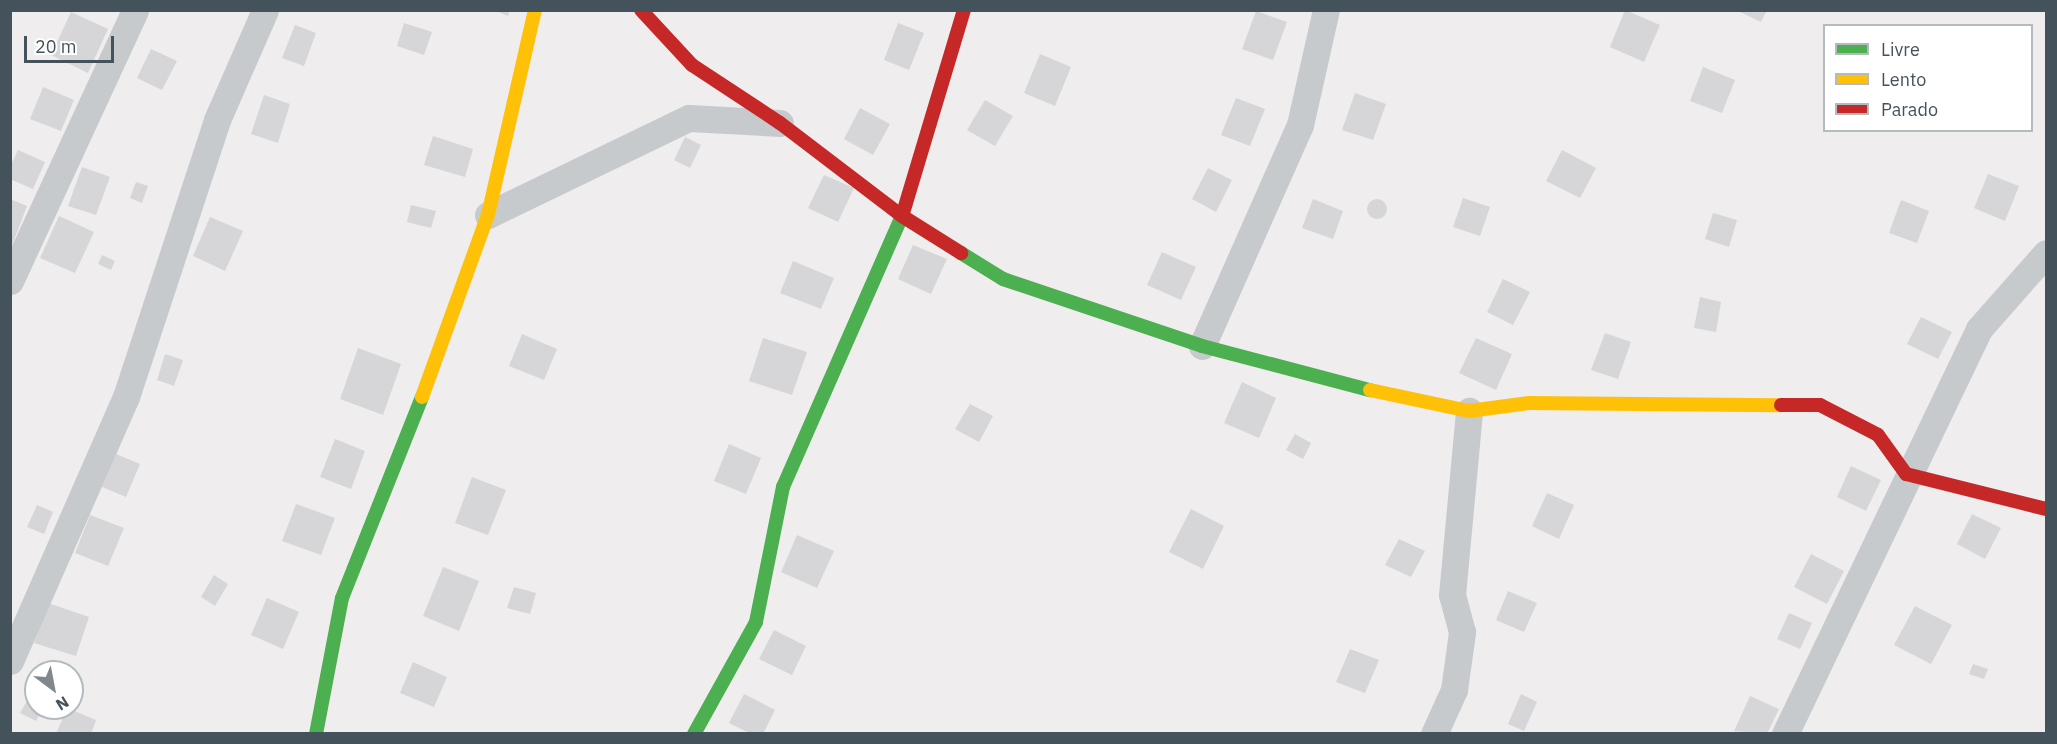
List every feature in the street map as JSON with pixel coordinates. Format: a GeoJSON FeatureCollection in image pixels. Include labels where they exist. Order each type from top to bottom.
{"type":"FeatureCollection","features":[{"type":"Feature","properties":{"kind":"street"},"geometry":{"type":"LineString","coordinates":[[10,281],[135,10]]}},
{"type":"Feature","properties":{"kind":"street"},"geometry":{"type":"LineString","coordinates":[[10,661],[126,397],[217,120],[265,10]]}},
{"type":"Feature","properties":{"kind":"street"},"geometry":{"type":"LineString","coordinates":[[316,734],[342,598],[445,340],[488,215],[535,10]]}},
{"type":"Feature","properties":{"kind":"street"},"geometry":{"type":"LineString","coordinates":[[641,10],[692,64],[780,123],[902,216],[1003,279],[1202,346],[1365,389],[1469,411],[1529,403],[1820,405],[1878,435],[1906,474],[2046,509]]}},
{"type":"Feature","properties":{"kind":"street"},"geometry":{"type":"LineString","coordinates":[[693,734],[756,621],[783,487],[902,216],[964,10]]}},
{"type":"Feature","properties":{"kind":"street"},"geometry":{"type":"LineString","coordinates":[[1202,346],[1300,126],[1326,10]]}},
{"type":"Feature","properties":{"kind":"street"},"geometry":{"type":"LineString","coordinates":[[488,215],[689,118],[780,123]]}},
{"type":"Feature","properties":{"kind":"street"},"geometry":{"type":"LineString","coordinates":[[1785,734],[1906,474],[1979,329],[2046,253]]}},
{"type":"Feature","properties":{"kind":"street"},"geometry":{"type":"LineString","coordinates":[[1434,734],[1454,690],[1462,632],[1452,595],[1469,411]]}},
{"type":"Feature","properties":{"kind":"building"},"geometry":{"type":"Polygon","coordinates":[[[494,10],[510,10],[508,16],[494,10]]]}},
{"type":"Feature","properties":{"kind":"building"},"geometry":{"type":"Polygon","coordinates":[[[1625,10],[1660,25],[1644,62],[1610,47],[1625,10]]]}},
{"type":"Feature","properties":{"kind":"building"},"geometry":{"type":"Polygon","coordinates":[[[1736,10],[1767,10],[1761,22],[1736,10]]]}},
{"type":"Feature","properties":{"kind":"building"},"geometry":{"type":"Polygon","coordinates":[[[1256,11],[1287,22],[1273,60],[1242,49],[1256,11]]]}},
{"type":"Feature","properties":{"kind":"building"},"geometry":{"type":"Polygon","coordinates":[[[71,12],[108,29],[88,73],[51,55],[71,12]]]}},
{"type":"Feature","properties":{"kind":"building"},"geometry":{"type":"Polygon","coordinates":[[[404,23],[432,32],[424,55],[397,46],[404,23]]]}},
{"type":"Feature","properties":{"kind":"building"},"geometry":{"type":"Polygon","coordinates":[[[898,23],[924,33],[909,70],[884,60],[898,23]]]}},
{"type":"Feature","properties":{"kind":"building"},"geometry":{"type":"Polygon","coordinates":[[[295,25],[316,33],[304,66],[282,58],[295,25]]]}},
{"type":"Feature","properties":{"kind":"building"},"geometry":{"type":"Polygon","coordinates":[[[151,49],[177,61],[162,90],[137,78],[151,49]]]}},
{"type":"Feature","properties":{"kind":"building"},"geometry":{"type":"Polygon","coordinates":[[[1040,54],[1071,67],[1055,106],[1024,93],[1040,54]]]}},
{"type":"Feature","properties":{"kind":"building"},"geometry":{"type":"Polygon","coordinates":[[[1703,67],[1735,80],[1722,113],[1690,101],[1703,67]]]}},
{"type":"Feature","properties":{"kind":"building"},"geometry":{"type":"Polygon","coordinates":[[[43,87],[74,100],[61,131],[30,119],[43,87]]]}},
{"type":"Feature","properties":{"kind":"building"},"geometry":{"type":"Polygon","coordinates":[[[1355,93],[1386,104],[1373,140],[1342,130],[1355,93]]]}},
{"type":"Feature","properties":{"kind":"building"},"geometry":{"type":"Polygon","coordinates":[[[264,95],[290,104],[278,143],[251,134],[264,95]]]}},
{"type":"Feature","properties":{"kind":"building"},"geometry":{"type":"Polygon","coordinates":[[[1236,98],[1265,109],[1250,146],[1221,135],[1236,98]]]}},
{"type":"Feature","properties":{"kind":"building"},"geometry":{"type":"Polygon","coordinates":[[[985,100],[1013,116],[995,146],[967,130],[985,100]]]}},
{"type":"Feature","properties":{"kind":"building"},"geometry":{"type":"Polygon","coordinates":[[[860,108],[890,124],[873,155],[844,139],[860,108]]]}},
{"type":"Feature","properties":{"kind":"building"},"geometry":{"type":"Polygon","coordinates":[[[433,136],[473,149],[465,177],[424,165],[433,136]]]}},
{"type":"Feature","properties":{"kind":"building"},"geometry":{"type":"Polygon","coordinates":[[[685,137],[701,145],[690,168],[674,160],[685,137]]]}},
{"type":"Feature","properties":{"kind":"building"},"geometry":{"type":"Polygon","coordinates":[[[18,150],[45,162],[33,189],[10,179],[10,167],[18,150]]]}},
{"type":"Feature","properties":{"kind":"building"},"geometry":{"type":"Polygon","coordinates":[[[1562,150],[1596,168],[1580,198],[1546,181],[1562,150]]]}},
{"type":"Feature","properties":{"kind":"building"},"geometry":{"type":"Polygon","coordinates":[[[82,167],[110,177],[96,215],[68,206],[82,167]]]}},
{"type":"Feature","properties":{"kind":"building"},"geometry":{"type":"Polygon","coordinates":[[[1208,168],[1232,180],[1216,212],[1192,199],[1208,168]]]}},
{"type":"Feature","properties":{"kind":"building"},"geometry":{"type":"Polygon","coordinates":[[[1988,174],[2019,186],[2005,221],[1974,208],[1988,174]]]}},
{"type":"Feature","properties":{"kind":"building"},"geometry":{"type":"Polygon","coordinates":[[[824,175],[854,188],[838,222],[808,208],[824,175]]]}},
{"type":"Feature","properties":{"kind":"building"},"geometry":{"type":"Polygon","coordinates":[[[136,182],[148,186],[142,203],[130,198],[136,182]]]}},
{"type":"Feature","properties":{"kind":"building"},"geometry":{"type":"Polygon","coordinates":[[[1463,198],[1490,207],[1480,236],[1453,227],[1463,198]]]}},
{"type":"Feature","properties":{"kind":"building"},"geometry":{"type":"Polygon","coordinates":[[[10,199],[27,206],[11,248],[10,248],[10,199]]]}},
{"type":"Feature","properties":{"kind":"building"},"geometry":{"type":"Polygon","coordinates":[[[1313,199],[1343,211],[1333,239],[1302,228],[1313,199]]]}},
{"type":"Feature","properties":{"kind":"building"},"geometry":{"type":"Polygon","coordinates":[[[1377,199],[1384,202],[1387,209],[1384,216],[1377,219],[1370,216],[1367,209],[1370,202],[1377,199]]]}},
{"type":"Feature","properties":{"kind":"building"},"geometry":{"type":"Polygon","coordinates":[[[1901,200],[1929,211],[1917,243],[1889,233],[1901,200]]]}},
{"type":"Feature","properties":{"kind":"building"},"geometry":{"type":"Polygon","coordinates":[[[411,205],[436,211],[431,228],[407,222],[411,205]]]}},
{"type":"Feature","properties":{"kind":"building"},"geometry":{"type":"Polygon","coordinates":[[[1713,213],[1737,220],[1729,247],[1705,239],[1713,213]]]}},
{"type":"Feature","properties":{"kind":"building"},"geometry":{"type":"Polygon","coordinates":[[[59,216],[94,232],[75,273],[40,258],[59,216]]]}},
{"type":"Feature","properties":{"kind":"building"},"geometry":{"type":"Polygon","coordinates":[[[210,217],[243,231],[225,271],[193,256],[210,217]]]}},
{"type":"Feature","properties":{"kind":"building"},"geometry":{"type":"Polygon","coordinates":[[[913,245],[947,259],[931,294],[898,279],[913,245]]]}},
{"type":"Feature","properties":{"kind":"building"},"geometry":{"type":"Polygon","coordinates":[[[1162,252],[1196,267],[1181,300],[1147,285],[1162,252]]]}},
{"type":"Feature","properties":{"kind":"building"},"geometry":{"type":"Polygon","coordinates":[[[102,255],[115,261],[111,270],[98,264],[102,255]]]}},
{"type":"Feature","properties":{"kind":"building"},"geometry":{"type":"Polygon","coordinates":[[[793,261],[834,278],[821,309],[780,293],[793,261]]]}},
{"type":"Feature","properties":{"kind":"building"},"geometry":{"type":"Polygon","coordinates":[[[1503,279],[1530,292],[1513,325],[1487,312],[1503,279]]]}},
{"type":"Feature","properties":{"kind":"building"},"geometry":{"type":"Polygon","coordinates":[[[1700,297],[1721,302],[1716,332],[1694,328],[1700,297]]]}},
{"type":"Feature","properties":{"kind":"building"},"geometry":{"type":"Polygon","coordinates":[[[1921,317],[1952,332],[1938,359],[1907,344],[1921,317]]]}},
{"type":"Feature","properties":{"kind":"building"},"geometry":{"type":"Polygon","coordinates":[[[1605,333],[1631,342],[1618,379],[1591,370],[1605,333]]]}},
{"type":"Feature","properties":{"kind":"building"},"geometry":{"type":"Polygon","coordinates":[[[522,334],[557,349],[544,380],[509,366],[522,334]]]}},
{"type":"Feature","properties":{"kind":"building"},"geometry":{"type":"Polygon","coordinates":[[[763,338],[807,352],[792,395],[749,381],[763,338]]]}},
{"type":"Feature","properties":{"kind":"building"},"geometry":{"type":"Polygon","coordinates":[[[1476,338],[1512,354],[1496,390],[1459,373],[1476,338]]]}},
{"type":"Feature","properties":{"kind":"building"},"geometry":{"type":"Polygon","coordinates":[[[358,348],[401,364],[383,415],[340,399],[358,348]]]}},
{"type":"Feature","properties":{"kind":"building"},"geometry":{"type":"Polygon","coordinates":[[[165,354],[183,360],[174,386],[157,380],[165,354]]]}},
{"type":"Feature","properties":{"kind":"building"},"geometry":{"type":"Polygon","coordinates":[[[1242,382],[1276,398],[1259,438],[1224,423],[1242,382]]]}},
{"type":"Feature","properties":{"kind":"building"},"geometry":{"type":"Polygon","coordinates":[[[970,404],[993,416],[979,442],[955,429],[970,404]]]}},
{"type":"Feature","properties":{"kind":"building"},"geometry":{"type":"Polygon","coordinates":[[[1295,434],[1311,443],[1303,459],[1286,450],[1295,434]]]}},
{"type":"Feature","properties":{"kind":"building"},"geometry":{"type":"Polygon","coordinates":[[[335,439],[365,451],[351,489],[320,477],[335,439]]]}},
{"type":"Feature","properties":{"kind":"building"},"geometry":{"type":"Polygon","coordinates":[[[729,444],[761,458],[746,494],[714,481],[729,444]]]}},
{"type":"Feature","properties":{"kind":"building"},"geometry":{"type":"Polygon","coordinates":[[[116,454],[140,464],[126,497],[102,487],[116,454]]]}},
{"type":"Feature","properties":{"kind":"building"},"geometry":{"type":"Polygon","coordinates":[[[1851,466],[1881,480],[1866,511],[1837,497],[1851,466]]]}},
{"type":"Feature","properties":{"kind":"building"},"geometry":{"type":"Polygon","coordinates":[[[472,477],[506,490],[488,535],[455,523],[472,477]]]}},
{"type":"Feature","properties":{"kind":"building"},"geometry":{"type":"Polygon","coordinates":[[[1547,493],[1574,505],[1559,539],[1532,526],[1547,493]]]}},
{"type":"Feature","properties":{"kind":"building"},"geometry":{"type":"Polygon","coordinates":[[[296,504],[335,518],[321,555],[282,541],[296,504]]]}},
{"type":"Feature","properties":{"kind":"building"},"geometry":{"type":"Polygon","coordinates":[[[37,505],[53,512],[44,534],[27,527],[37,505]]]}},
{"type":"Feature","properties":{"kind":"building"},"geometry":{"type":"Polygon","coordinates":[[[1191,509],[1224,526],[1203,569],[1169,552],[1191,509]]]}},
{"type":"Feature","properties":{"kind":"building"},"geometry":{"type":"Polygon","coordinates":[[[1972,514],[2001,528],[1985,559],[1957,544],[1972,514]]]}},
{"type":"Feature","properties":{"kind":"building"},"geometry":{"type":"Polygon","coordinates":[[[90,515],[124,528],[108,566],[75,553],[90,515]]]}},
{"type":"Feature","properties":{"kind":"building"},"geometry":{"type":"Polygon","coordinates":[[[797,535],[834,551],[817,588],[781,572],[797,535]]]}},
{"type":"Feature","properties":{"kind":"building"},"geometry":{"type":"Polygon","coordinates":[[[1399,539],[1425,551],[1411,577],[1385,565],[1399,539]]]}},
{"type":"Feature","properties":{"kind":"building"},"geometry":{"type":"Polygon","coordinates":[[[1811,554],[1844,571],[1827,604],[1794,587],[1811,554]]]}},
{"type":"Feature","properties":{"kind":"building"},"geometry":{"type":"Polygon","coordinates":[[[443,567],[479,581],[459,631],[423,616],[443,567]]]}},
{"type":"Feature","properties":{"kind":"building"},"geometry":{"type":"Polygon","coordinates":[[[214,575],[228,584],[215,606],[201,597],[214,575]]]}},
{"type":"Feature","properties":{"kind":"building"},"geometry":{"type":"Polygon","coordinates":[[[514,587],[536,593],[530,614],[507,608],[514,587]]]}},
{"type":"Feature","properties":{"kind":"building"},"geometry":{"type":"Polygon","coordinates":[[[1508,591],[1537,603],[1524,632],[1496,620],[1508,591]]]}},
{"type":"Feature","properties":{"kind":"building"},"geometry":{"type":"Polygon","coordinates":[[[267,598],[299,612],[283,649],[251,635],[267,598]]]}},
{"type":"Feature","properties":{"kind":"building"},"geometry":{"type":"Polygon","coordinates":[[[48,603],[89,617],[76,656],[34,643],[48,603]]]}},
{"type":"Feature","properties":{"kind":"building"},"geometry":{"type":"Polygon","coordinates":[[[1915,606],[1952,625],[1931,664],[1894,645],[1915,606]]]}},
{"type":"Feature","properties":{"kind":"building"},"geometry":{"type":"Polygon","coordinates":[[[1789,613],[1812,623],[1800,649],[1777,639],[1789,613]]]}},
{"type":"Feature","properties":{"kind":"building"},"geometry":{"type":"Polygon","coordinates":[[[774,630],[806,646],[792,675],[759,659],[774,630]]]}},
{"type":"Feature","properties":{"kind":"building"},"geometry":{"type":"Polygon","coordinates":[[[1350,649],[1379,660],[1365,693],[1336,682],[1350,649]]]}},
{"type":"Feature","properties":{"kind":"building"},"geometry":{"type":"Polygon","coordinates":[[[413,662],[447,677],[434,707],[400,693],[413,662]]]}},
{"type":"Feature","properties":{"kind":"building"},"geometry":{"type":"Polygon","coordinates":[[[1973,664],[1988,669],[1984,679],[1969,674],[1973,664]]]}},
{"type":"Feature","properties":{"kind":"building"},"geometry":{"type":"Polygon","coordinates":[[[744,694],[775,710],[763,734],[751,734],[729,723],[744,694]]]}},
{"type":"Feature","properties":{"kind":"building"},"geometry":{"type":"Polygon","coordinates":[[[1521,694],[1537,702],[1524,731],[1508,724],[1521,694]]]}},
{"type":"Feature","properties":{"kind":"building"},"geometry":{"type":"Polygon","coordinates":[[[1750,696],[1779,709],[1767,734],[1734,731],[1750,696]]]}},
{"type":"Feature","properties":{"kind":"building"},"geometry":{"type":"Polygon","coordinates":[[[84,715],[96,720],[91,734],[56,734],[62,720],[84,720],[84,715]]]}},
{"type":"Feature","properties":{"kind":"traffic: fast"},"geometry":{"type":"LineString","coordinates":[[694,734],[756,622],[783,487],[903,213]]}},
{"type":"Feature","properties":{"kind":"traffic: fast"},"geometry":{"type":"LineString","coordinates":[[961,253],[1003,279],[1202,346],[1370,390]]}},
{"type":"Feature","properties":{"kind":"traffic: fast"},"geometry":{"type":"LineString","coordinates":[[316,734],[342,598],[422,397]]}},
{"type":"Feature","properties":{"kind":"traffic: slow"},"geometry":{"type":"LineString","coordinates":[[422,397],[488,215],[535,10]]}},
{"type":"Feature","properties":{"kind":"traffic: slow"},"geometry":{"type":"LineString","coordinates":[[1370,390],[1469,411],[1529,403],[1781,405]]}},
{"type":"Feature","properties":{"kind":"traffic: jam"},"geometry":{"type":"LineString","coordinates":[[641,10],[692,65],[780,123],[902,216],[961,253]]}},
{"type":"Feature","properties":{"kind":"traffic: jam"},"geometry":{"type":"LineString","coordinates":[[903,213],[964,10]]}},
{"type":"Feature","properties":{"kind":"traffic: jam"},"geometry":{"type":"LineString","coordinates":[[1781,405],[1820,405],[1878,435],[1906,474],[2046,509]]}}]}
